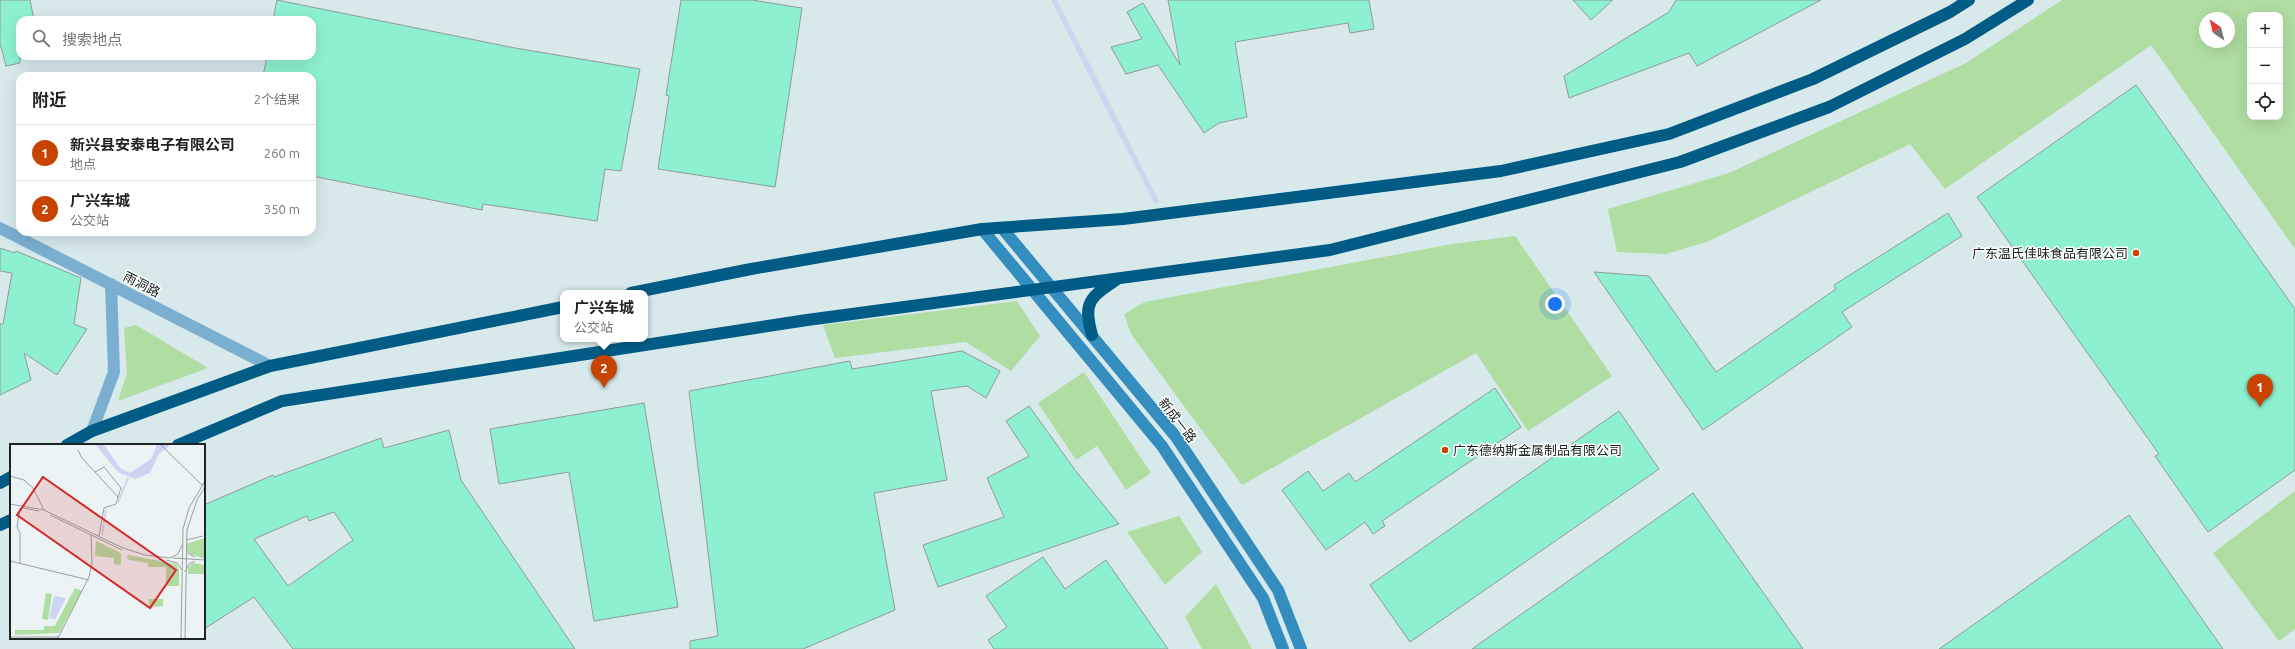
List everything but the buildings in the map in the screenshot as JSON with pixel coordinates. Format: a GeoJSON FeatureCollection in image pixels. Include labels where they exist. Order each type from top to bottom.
{"type":"FeatureCollection","features":[{"type":"Feature","properties":{"kind":"highway"},"geometry":{"type":"LineString","coordinates":[[646,290],[758,267],[982,229],[1123,219],[1501,171],[1669,134],[1813,79],[1950,12],[1969,0]]}},
{"type":"Feature","properties":{"kind":"highway"},"geometry":{"type":"LineString","coordinates":[[180,444],[282,401],[807,320],[1330,250],[1585,188],[1680,162],[1829,107],[1966,39],[2028,0]]}},
{"type":"Feature","properties":{"kind":"highway"},"geometry":{"type":"LineString","coordinates":[[1092,335],[1086,315],[1091,300],[1099,291],[1119,278]]}},
{"type":"Feature","properties":{"kind":"highway"},"geometry":{"type":"LineString","coordinates":[[69,444],[92,431],[270,366],[560,308]]}},
{"type":"Feature","properties":{"kind":"highway"},"geometry":{"type":"LineString","coordinates":[[0,483],[10,478]]}},
{"type":"Feature","properties":{"kind":"highway"},"geometry":{"type":"LineString","coordinates":[[0,525],[10,520]]}},
{"type":"Feature","properties":{"kind":"street","name":"雨洞路"},"geometry":{"type":"LineString","coordinates":[[0,228],[270,366]]}},
{"type":"Feature","properties":{"kind":"street","name":"新成一路"},"geometry":{"type":"LineString","coordinates":[[1002,228],[1053,287],[1176,436],[1278,590],[1301,649]]}},
{"type":"Feature","properties":{"kind":"street"},"geometry":{"type":"LineString","coordinates":[[982,229],[1162,446],[1263,598],[1283,649]]}},
{"type":"Feature","properties":{"kind":"street"},"geometry":{"type":"LineString","coordinates":[[92,431],[114,372],[111,284]]}},
{"type":"Feature","properties":{"kind":"shaded area"},"geometry":{"type":"Polygon","coordinates":[[[0,0],[2295,0],[2295,649],[0,649],[0,0]]]}},
{"type":"Feature","properties":{"kind":"green space"},"geometry":{"type":"Polygon","coordinates":[[[2062,0],[2295,0],[2295,249],[2151,45],[1945,189],[1910,144],[1709,241],[1667,254],[1617,252],[1608,209],[1729,173],[1966,63],[2062,0]]]}},
{"type":"Feature","properties":{"kind":"green space"},"geometry":{"type":"Polygon","coordinates":[[[1515,236],[1612,376],[1528,431],[1476,353],[1242,485],[1131,334],[1124,314],[1145,302],[1452,244],[1515,236]]]}},
{"type":"Feature","properties":{"kind":"green space"},"geometry":{"type":"Polygon","coordinates":[[[1017,301],[1040,336],[1011,371],[966,342],[835,358],[823,325],[1017,301]]]}},
{"type":"Feature","properties":{"kind":"green space"},"geometry":{"type":"Polygon","coordinates":[[[136,325],[208,368],[118,401],[127,373],[124,328],[136,325]]]}},
{"type":"Feature","properties":{"kind":"green space"},"geometry":{"type":"Polygon","coordinates":[[[1084,372],[1151,473],[1126,490],[1097,446],[1076,460],[1038,403],[1084,372]]]}},
{"type":"Feature","properties":{"kind":"green space"},"geometry":{"type":"Polygon","coordinates":[[[2295,491],[2295,629],[2279,641],[2213,553],[2295,491]]]}},
{"type":"Feature","properties":{"kind":"green space"},"geometry":{"type":"Polygon","coordinates":[[[1179,516],[1202,552],[1165,585],[1127,532],[1179,516]]]}},
{"type":"Feature","properties":{"kind":"green space"},"geometry":{"type":"Polygon","coordinates":[[[1216,584],[1252,649],[1202,649],[1185,617],[1216,584]]]}},
{"type":"Feature","properties":{"kind":"waterway"},"geometry":{"type":"LineString","coordinates":[[1054,0],[1156,201]]}},
{"type":"Feature","properties":{"kind":"place","name":"广东温氏佳味食品有限公司"},"geometry":{"type":"Point","coordinates":[2136,253]}},
{"type":"Feature","properties":{"kind":"place","name":"广兴车城"},"geometry":{"type":"Point","coordinates":[604,388]}},
{"type":"Feature","properties":{"kind":"place","name":"新兴县安泰电子有限公司"},"geometry":{"type":"Point","coordinates":[2260,407]}},
{"type":"Feature","properties":{"kind":"place","name":"广东德纳斯金属制品有限公司"},"geometry":{"type":"Point","coordinates":[1445,450]}}]}
